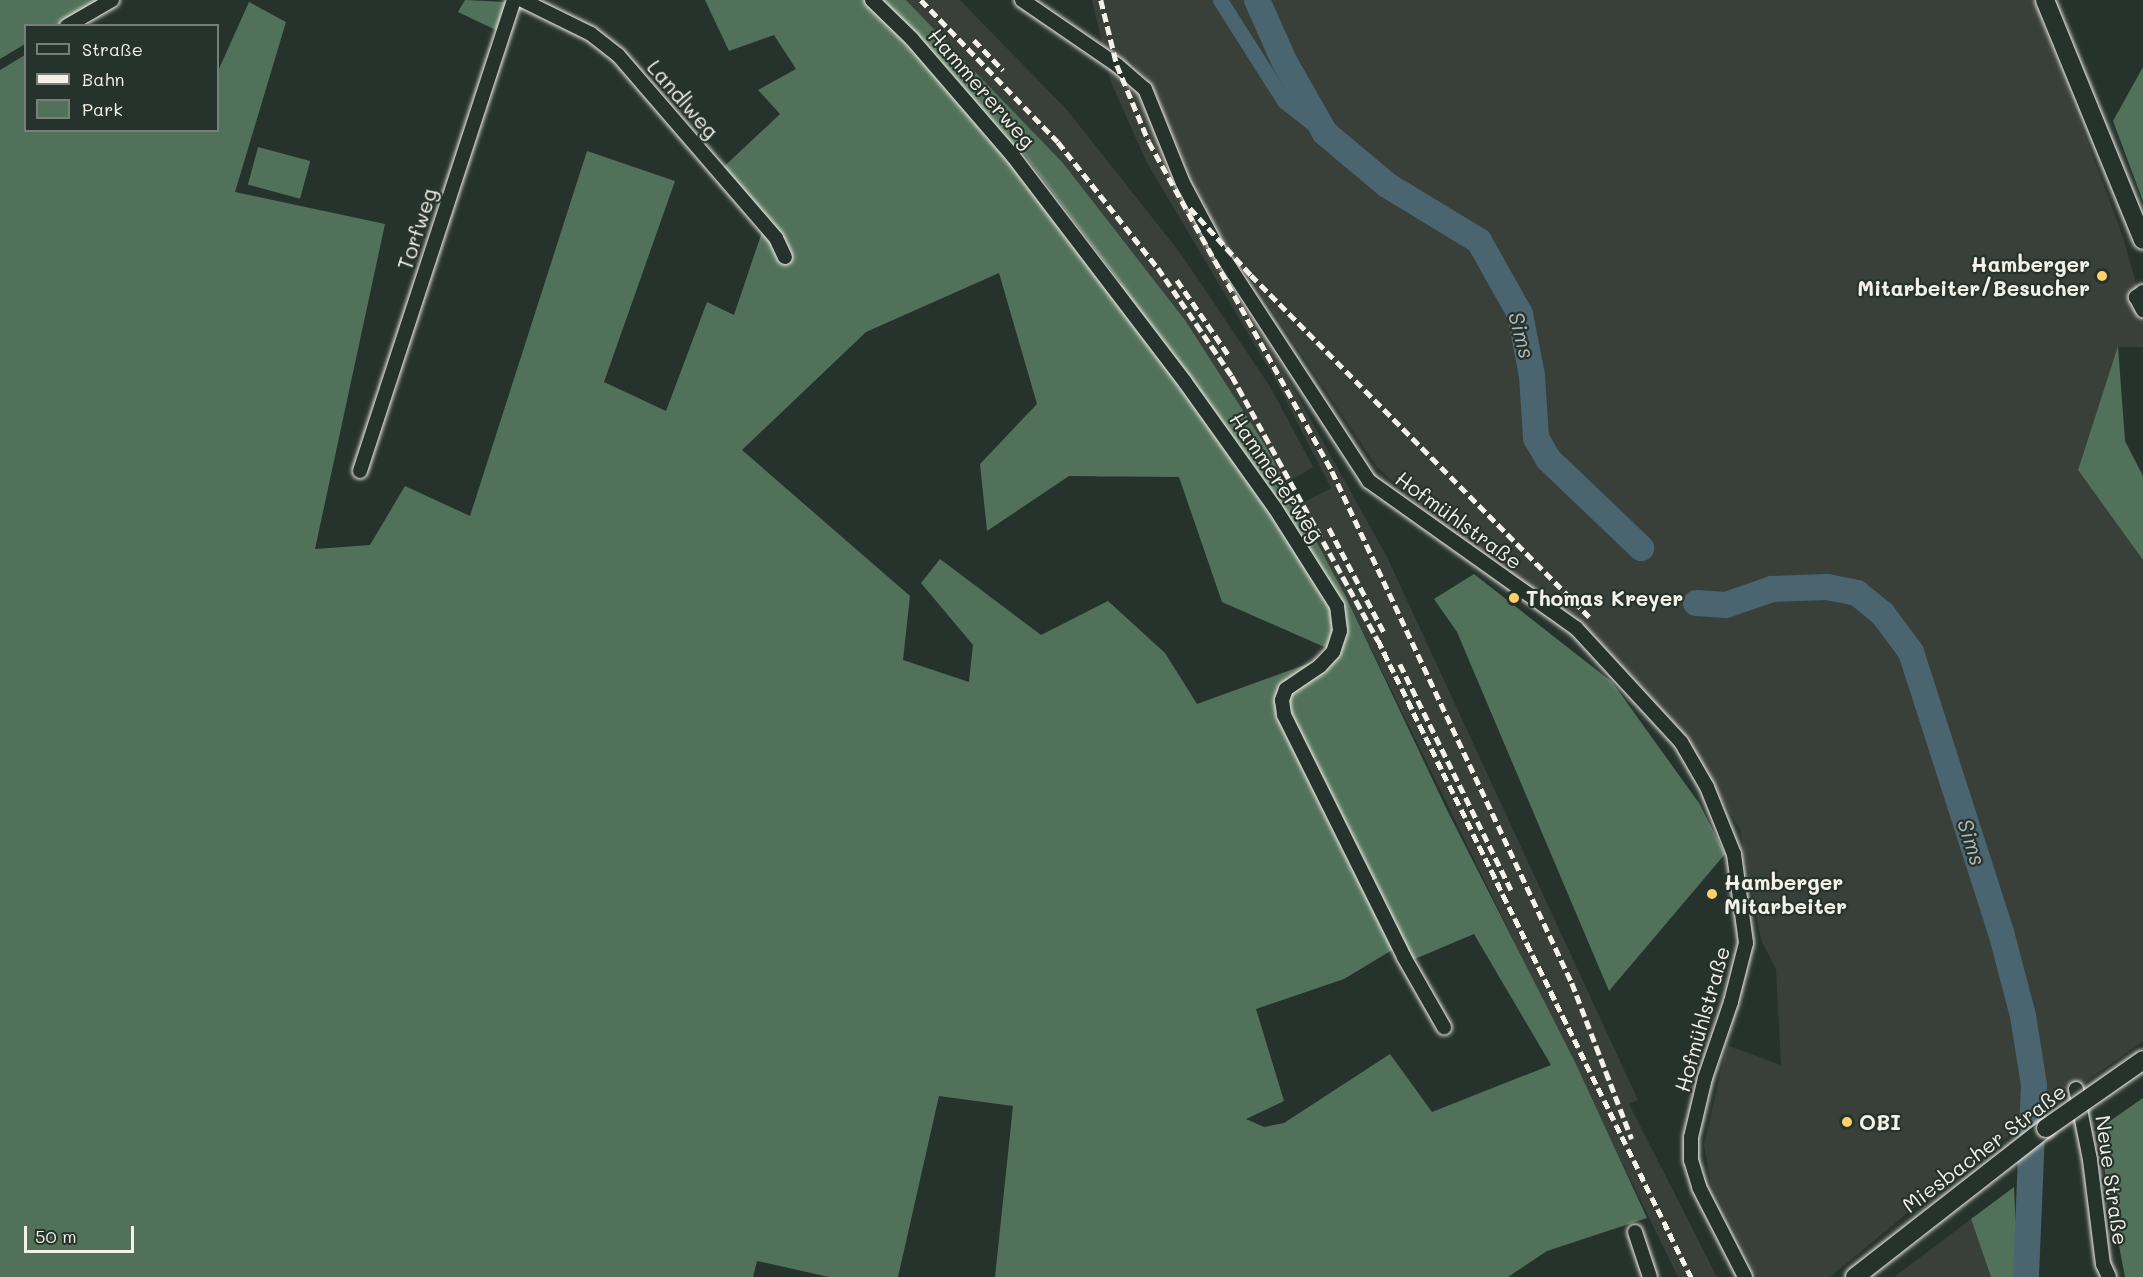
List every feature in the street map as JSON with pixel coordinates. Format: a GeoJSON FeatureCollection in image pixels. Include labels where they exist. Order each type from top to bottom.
{"type":"FeatureCollection","features":[{"type":"Feature","properties":{"kind":"main road"},"geometry":{"type":"LineString","coordinates":[[2045,0],[2143,240]]}},
{"type":"Feature","properties":{"kind":"main road","name":"Miesbacher Straße"},"geometry":{"type":"LineString","coordinates":[[1855,1277],[1956,1195],[2143,1060]]}},
{"type":"Feature","properties":{"kind":"street"},"geometry":{"type":"LineString","coordinates":[[70,24],[112,0]]}},
{"type":"Feature","properties":{"kind":"street","name":"Torfweg"},"geometry":{"type":"LineString","coordinates":[[360,471],[514,0]]}},
{"type":"Feature","properties":{"kind":"street","name":"Landlweg"},"geometry":{"type":"LineString","coordinates":[[522,0],[591,33],[618,55],[776,238],[785,257]]}},
{"type":"Feature","properties":{"kind":"street","name":"Hammererweg"},"geometry":{"type":"LineString","coordinates":[[872,0],[912,39],[1013,156],[1185,381],[1275,508],[1337,606],[1340,631],[1333,652],[1320,666],[1286,689],[1282,700],[1284,715],[1404,957],[1444,1027]]}},
{"type":"Feature","properties":{"kind":"street","name":"Hofmühlstraße"},"geometry":{"type":"LineString","coordinates":[[1022,0],[1117,64],[1144,89],[1183,183],[1219,251],[1369,481],[1576,628],[1681,742],[1707,787],[1734,854],[1746,943],[1731,1002],[1705,1078],[1691,1137],[1691,1160],[1698,1187],[1745,1277]]}},
{"type":"Feature","properties":{"kind":"street"},"geometry":{"type":"LineString","coordinates":[[2143,292],[2136,297],[2143,310]]}},
{"type":"Feature","properties":{"kind":"street","name":"Neue Straße"},"geometry":{"type":"LineString","coordinates":[[2076,1089],[2090,1160],[2103,1264],[2109,1277]]}},
{"type":"Feature","properties":{"kind":"street"},"geometry":{"type":"LineString","coordinates":[[1635,1232],[1650,1277]]}},
{"type":"Feature","properties":{"kind":"shaded area"},"geometry":{"type":"Polygon","coordinates":[[[906,0],[960,0],[1067,110],[1181,254],[1271,388],[1313,467],[1286,483],[1185,320],[1063,163],[906,0]]]}},
{"type":"Feature","properties":{"kind":"shaded area"},"geometry":{"type":"Polygon","coordinates":[[[1092,0],[2034,0],[2123,237],[2143,309],[2143,347],[2118,347],[2078,470],[2143,560],[2143,1041],[1950,1178],[1830,1277],[1757,1277],[1711,1184],[1704,1145],[1727,1045],[1781,1065],[1776,969],[1761,940],[1740,829],[1681,731],[1579,621],[1446,530],[1377,467],[1213,222],[1147,79],[1127,57],[1174,181],[1216,262],[1266,339],[1387,557],[1638,1100],[1629,1104],[1717,1277],[1678,1277],[1345,595],[1297,506],[1331,488],[1275,379],[1146,161],[1111,82],[1092,0]]]}},
{"type":"Feature","properties":{"kind":"shaded area"},"geometry":{"type":"Polygon","coordinates":[[[1971,1219],[1991,1277],[1894,1277],[1971,1219]]]}},
{"type":"Feature","properties":{"kind":"green space"},"geometry":{"type":"Polygon","coordinates":[[[0,0],[102,0],[60,24],[24,24],[24,45],[0,59],[0,0]]]}},
{"type":"Feature","properties":{"kind":"green space"},"geometry":{"type":"Polygon","coordinates":[[[465,0],[506,2],[498,31],[458,12],[465,0]]]}},
{"type":"Feature","properties":{"kind":"green space"},"geometry":{"type":"Polygon","coordinates":[[[705,0],[906,0],[1063,163],[1185,320],[1265,445],[1345,595],[1447,810],[1575,1062],[1647,1218],[1547,1251],[1508,1277],[995,1277],[1013,1106],[939,1096],[898,1277],[829,1277],[757,1261],[753,1277],[0,1277],[0,70],[24,56],[24,132],[219,132],[219,69],[249,2],[286,22],[235,192],[385,224],[315,549],[370,545],[405,486],[470,516],[587,151],[675,181],[604,382],[666,411],[707,302],[734,315],[763,229],[715,175],[780,114],[758,90],[796,69],[774,35],[729,51],[705,0]],[[1021,150],[1007,157],[1113,294],[1121,283],[1021,150]],[[999,273],[866,332],[742,450],[910,596],[903,660],[969,682],[973,645],[921,583],[940,559],[1041,635],[1108,601],[1165,653],[1197,704],[1338,653],[1222,602],[1179,477],[1069,476],[987,531],[980,464],[1037,404],[999,273]],[[1474,934],[1410,961],[1402,944],[1344,979],[1256,1009],[1284,1101],[1246,1119],[1264,1127],[1284,1123],[1390,1054],[1432,1112],[1551,1065],[1474,934]]]}},
{"type":"Feature","properties":{"kind":"green space"},"geometry":{"type":"Polygon","coordinates":[[[2143,67],[2143,201],[2113,121],[2143,67]]]}},
{"type":"Feature","properties":{"kind":"green space"},"geometry":{"type":"Polygon","coordinates":[[[258,147],[310,161],[300,199],[248,185],[258,147]]]}},
{"type":"Feature","properties":{"kind":"green space"},"geometry":{"type":"Polygon","coordinates":[[[2118,346],[2125,441],[2143,476],[2143,560],[2078,470],[2118,346]]]}},
{"type":"Feature","properties":{"kind":"green space"},"geometry":{"type":"Polygon","coordinates":[[[1474,574],[1612,682],[1699,803],[1725,854],[1609,991],[1457,632],[1434,599],[1474,574]]]}},
{"type":"Feature","properties":{"kind":"green space"},"geometry":{"type":"Polygon","coordinates":[[[2143,1098],[2143,1277],[2125,1277],[2097,1130],[2143,1098]]]}},
{"type":"Feature","properties":{"kind":"green space"},"geometry":{"type":"Polygon","coordinates":[[[2014,1187],[2018,1277],[1991,1277],[1971,1219],[2014,1187]]]}},
{"type":"Feature","properties":{"kind":"waterway","name":"Sims"},"geometry":{"type":"LineString","coordinates":[[1220,0],[1284,101],[1325,133]]}},
{"type":"Feature","properties":{"kind":"waterway","name":"Sims"},"geometry":{"type":"LineString","coordinates":[[1257,0],[1284,61],[1325,133],[1387,185],[1479,241],[1520,314],[1532,376],[1536,438],[1548,459],[1641,548]]}},
{"type":"Feature","properties":{"kind":"waterway","name":"Sims"},"geometry":{"type":"LineString","coordinates":[[1696,603],[1726,605],[1772,589],[1827,587],[1857,593],[1882,613],[1911,652],[2001,932],[2023,1016],[2034,1085],[2026,1277]]}},
{"type":"Feature","properties":{"kind":"railway"},"geometry":{"type":"LineString","coordinates":[[921,0],[1058,142],[1158,268],[1232,376],[1378,640],[1691,1277]]}},
{"type":"Feature","properties":{"kind":"railway"},"geometry":{"type":"LineString","coordinates":[[1101,0],[1117,65],[1149,142],[1332,471],[1572,983],[1632,1139]]}},
{"type":"Feature","properties":{"kind":"railway"},"geometry":{"type":"LineString","coordinates":[[974,40],[1003,70]]}},
{"type":"Feature","properties":{"kind":"railway"},"geometry":{"type":"LineString","coordinates":[[1190,208],[1251,275],[1589,617]]}},
{"type":"Feature","properties":{"kind":"railway"},"geometry":{"type":"LineString","coordinates":[[1177,280],[1230,357]]}},
{"type":"Feature","properties":{"kind":"railway"},"geometry":{"type":"LineString","coordinates":[[1329,528],[1385,634]]}},
{"type":"Feature","properties":{"kind":"railway"},"geometry":{"type":"LineString","coordinates":[[1400,664],[1511,890]]}},
{"type":"Feature","properties":{"kind":"place","name":"Hamberger Mitarbeiter/Besucher"},"geometry":{"type":"Point","coordinates":[2102,276]}},
{"type":"Feature","properties":{"kind":"place","name":"Thomas Kreyer"},"geometry":{"type":"Point","coordinates":[1514,598]}},
{"type":"Feature","properties":{"kind":"place","name":"Hamberger Mitarbeiter"},"geometry":{"type":"Point","coordinates":[1712,894]}},
{"type":"Feature","properties":{"kind":"place","name":"OBI"},"geometry":{"type":"Point","coordinates":[1847,1122]}}]}
